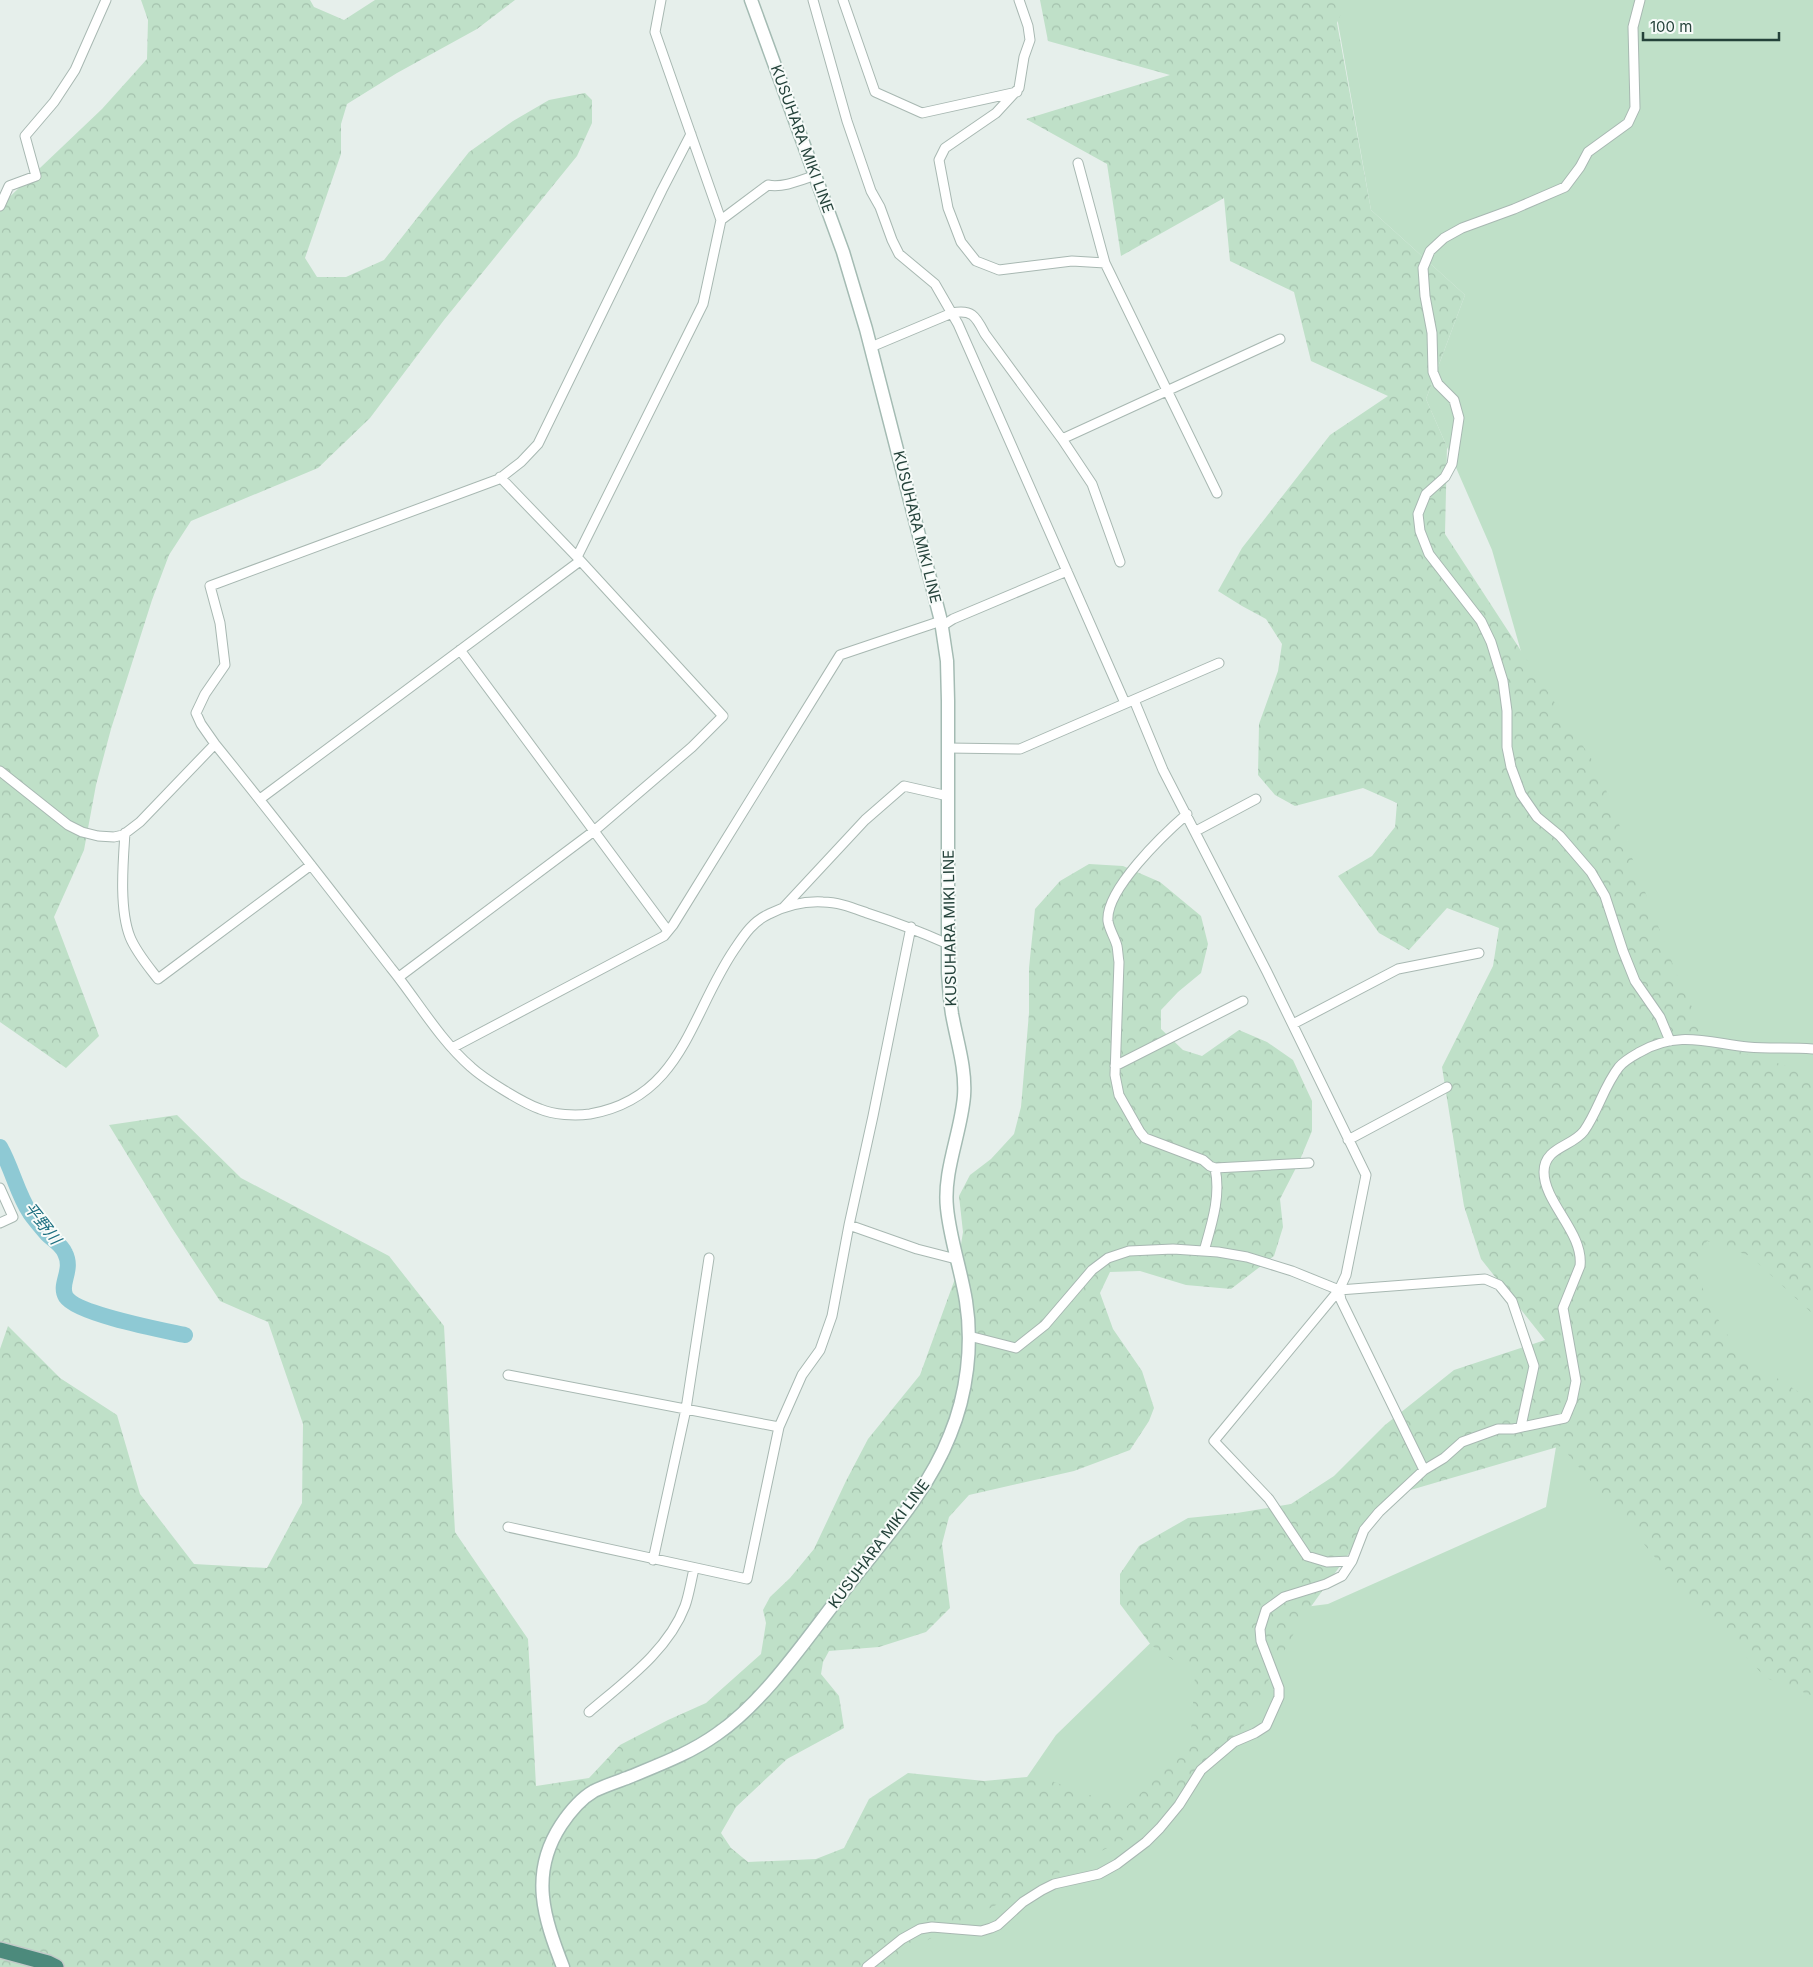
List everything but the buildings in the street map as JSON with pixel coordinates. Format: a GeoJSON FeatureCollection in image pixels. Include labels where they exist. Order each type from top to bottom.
{"type":"FeatureCollection","features":[{"type":"Feature","properties":{"kind":"highway"},"geometry":{"type":"LineString","coordinates":[[0,1950],[48,1963],[56,1967]]}},
{"type":"Feature","properties":{"kind":"main road","name":"KUSUHARA MIKI LINE"},"geometry":{"type":"LineString","coordinates":[[563,1967],[545,1914],[542,1886],[546,1860],[552,1841],[562,1824],[575,1807],[593,1792],[690,1752],[720,1732],[746,1711],[768,1686],[927,1482],[951,1434],[965,1381],[969,1336],[966,1301],[946,1207],[947,1184],[961,1118],[964,1080],[952,1012],[948,973],[947,662],[941,624],[871,347],[843,252],[751,0]]}},
{"type":"Feature","properties":{"kind":"street"},"geometry":{"type":"LineString","coordinates":[[0,206],[9,186],[36,176],[25,136],[54,102],[74,70],[106,0]]}},
{"type":"Feature","properties":{"kind":"street"},"geometry":{"type":"LineString","coordinates":[[260,799],[460,650],[578,559],[703,304],[721,220],[655,32],[661,0]]}},
{"type":"Feature","properties":{"kind":"street"},"geometry":{"type":"LineString","coordinates":[[812,0],[847,121],[871,191],[880,207],[892,240],[899,254],[935,284],[952,313],[1067,571],[1129,702],[1293,1024],[1366,1175],[1346,1275],[1339,1290],[1214,1441],[1269,1499],[1307,1556],[1318,1561],[1352,1561]]}},
{"type":"Feature","properties":{"kind":"street"},"geometry":{"type":"LineString","coordinates":[[842,0],[875,92],[922,113],[1017,92]]}},
{"type":"Feature","properties":{"kind":"street"},"geometry":{"type":"LineString","coordinates":[[1019,0],[1028,26],[1030,40],[1017,92],[996,113],[944,148],[939,160],[948,208],[961,242],[976,261],[999,270],[1072,261],[1105,263]]}},
{"type":"Feature","properties":{"kind":"street"},"geometry":{"type":"LineString","coordinates":[[1640,0],[1632,27],[1635,108],[1628,123],[1588,152],[1580,167],[1565,187],[1514,210],[1462,228],[1444,238],[1430,251],[1423,268],[1425,296],[1432,333],[1431,358],[1433,372],[1438,384],[1454,400],[1459,418],[1452,464],[1445,478],[1426,494],[1418,514],[1420,531],[1429,554],[1481,621],[1491,642],[1503,681],[1507,711],[1507,747],[1511,767],[1521,794],[1537,817],[1560,836],[1591,872],[1605,896],[1635,981],[1660,1017],[1670,1041]]}},
{"type":"Feature","properties":{"kind":"street"},"geometry":{"type":"LineString","coordinates":[[692,134],[662,190],[538,444],[521,462],[500,478],[210,586],[220,623],[225,665],[205,694],[196,713],[215,744],[260,799],[452,1048],[472,1068],[540,1110],[582,1115],[610,1110],[628,1103],[645,1092],[662,1075],[690,1035],[725,963],[749,928],[771,913],[799,904],[824,902],[838,904],[911,928],[948,944]]}},
{"type":"Feature","properties":{"kind":"street"},"geometry":{"type":"LineString","coordinates":[[1078,163],[1105,263],[1217,493]]}},
{"type":"Feature","properties":{"kind":"street"},"geometry":{"type":"LineString","coordinates":[[721,220],[768,185],[774,186],[791,183],[816,175]]}},
{"type":"Feature","properties":{"kind":"street"},"geometry":{"type":"LineString","coordinates":[[871,347],[952,313],[964,311],[976,316],[986,334],[1092,484],[1120,562]]}},
{"type":"Feature","properties":{"kind":"street"},"geometry":{"type":"LineString","coordinates":[[1062,439],[1280,340]]}},
{"type":"Feature","properties":{"kind":"street"},"geometry":{"type":"LineString","coordinates":[[399,978],[594,831],[692,747],[723,716],[578,559],[500,478]]}},
{"type":"Feature","properties":{"kind":"street"},"geometry":{"type":"LineString","coordinates":[[452,1048],[629,955],[668,932],[840,655],[941,624],[1067,571]]}},
{"type":"Feature","properties":{"kind":"street"},"geometry":{"type":"LineString","coordinates":[[460,650],[668,932]]}},
{"type":"Feature","properties":{"kind":"street"},"geometry":{"type":"LineString","coordinates":[[948,748],[1020,749],[1219,663]]}},
{"type":"Feature","properties":{"kind":"street"},"geometry":{"type":"LineString","coordinates":[[0,771],[68,825],[82,832],[114,837],[125,833],[140,822],[215,744]]}},
{"type":"Feature","properties":{"kind":"street"},"geometry":{"type":"LineString","coordinates":[[782,909],[865,820],[904,786],[948,796]]}},
{"type":"Feature","properties":{"kind":"street"},"geometry":{"type":"LineString","coordinates":[[1196,831],[1256,799]]}},
{"type":"Feature","properties":{"kind":"street"},"geometry":{"type":"LineString","coordinates":[[1186,814],[1168,830],[1129,874],[1119,888],[1108,912],[1108,922],[1117,946],[1119,962],[1114,1066],[1119,1095],[1145,1138],[1204,1160],[1215,1168],[1309,1163]]}},
{"type":"Feature","properties":{"kind":"street"},"geometry":{"type":"LineString","coordinates":[[125,833],[122,888],[127,924],[130,936],[137,950],[158,979],[311,865]]}},
{"type":"Feature","properties":{"kind":"street"},"geometry":{"type":"LineString","coordinates":[[508,1527],[694,1569],[748,1579],[779,1427],[802,1375],[820,1350],[828,1331],[911,928]]}},
{"type":"Feature","properties":{"kind":"street"},"geometry":{"type":"LineString","coordinates":[[1293,1024],[1398,969],[1479,953]]}},
{"type":"Feature","properties":{"kind":"street"},"geometry":{"type":"LineString","coordinates":[[1114,1066],[1243,1001]]}},
{"type":"Feature","properties":{"kind":"street"},"geometry":{"type":"LineString","coordinates":[[867,1967],[902,1939],[920,1929],[932,1927],[981,1932],[998,1925],[1023,1902],[1042,1890],[1054,1884],[1100,1874],[1146,1842],[1179,1805],[1201,1770],[1234,1742],[1266,1726],[1278,1697],[1279,1688],[1261,1641],[1260,1629],[1266,1610],[1284,1597],[1326,1584],[1342,1576],[1352,1561],[1364,1530],[1379,1512],[1424,1470],[1444,1458],[1462,1442],[1498,1429],[1513,1429],[1565,1418],[1572,1402],[1576,1381],[1563,1308],[1581,1260],[1564,1217],[1544,1183],[1544,1169],[1547,1158],[1584,1131],[1610,1082],[1626,1060],[1647,1048],[1670,1041],[1690,1039],[1718,1041],[1748,1047],[1813,1048]]}},
{"type":"Feature","properties":{"kind":"street"},"geometry":{"type":"LineString","coordinates":[[1348,1140],[1447,1087]]}},
{"type":"Feature","properties":{"kind":"street"},"geometry":{"type":"LineString","coordinates":[[1204,1250],[1213,1222],[1218,1184],[1215,1168]]}},
{"type":"Feature","properties":{"kind":"street"},"geometry":{"type":"LineString","coordinates":[[0,1188],[13,1217],[0,1223]]}},
{"type":"Feature","properties":{"kind":"street"},"geometry":{"type":"LineString","coordinates":[[849,1226],[917,1249],[956,1259]]}},
{"type":"Feature","properties":{"kind":"street"},"geometry":{"type":"LineString","coordinates":[[969,1336],[1016,1348],[1045,1325],[1092,1270],[1108,1258],[1129,1251],[1204,1250],[1246,1258],[1292,1271],[1339,1290],[1485,1279],[1500,1285],[1512,1301],[1534,1366],[1521,1426]]}},
{"type":"Feature","properties":{"kind":"street"},"geometry":{"type":"LineString","coordinates":[[653,1560],[686,1408],[709,1258]]}},
{"type":"Feature","properties":{"kind":"street"},"geometry":{"type":"LineString","coordinates":[[1339,1290],[1341,1300],[1424,1470]]}},
{"type":"Feature","properties":{"kind":"street"},"geometry":{"type":"LineString","coordinates":[[508,1375],[779,1427]]}},
{"type":"Feature","properties":{"kind":"street"},"geometry":{"type":"LineString","coordinates":[[589,1712],[646,1663],[672,1630],[685,1606],[694,1569]]}},
{"type":"Feature","properties":{"kind":"green space"},"geometry":{"type":"Polygon","coordinates":[[[141,0],[310,0],[314,7],[344,20],[375,0],[515,0],[477,29],[397,73],[347,104],[341,124],[341,154],[305,258],[317,277],[346,277],[384,260],[469,152],[513,121],[549,100],[585,93],[592,100],[592,123],[577,156],[444,320],[370,418],[318,468],[191,521],[169,555],[152,600],[111,729],[96,785],[84,850],[54,917],[99,1036],[66,1068],[0,1022],[0,206],[102,109],[147,59],[148,20],[141,0]]]}},
{"type":"Feature","properties":{"kind":"green space"},"geometry":{"type":"Polygon","coordinates":[[[1040,0],[1347,0],[1337,23],[1371,210],[1465,295],[1426,399],[1447,447],[1445,534],[1598,769],[1680,983],[1710,1043],[1813,1074],[1813,1314],[1750,1256],[1707,1241],[1693,1267],[1712,1309],[1739,1354],[1813,1401],[1813,1696],[1766,1678],[1670,1575],[1561,1446],[1390,1496],[1300,1622],[1230,1751],[1158,1822],[906,1951],[881,1967],[0,1967],[0,1349],[8,1326],[60,1378],[117,1415],[140,1494],[194,1564],[267,1568],[302,1503],[303,1424],[268,1322],[220,1301],[172,1228],[109,1125],[177,1115],[241,1178],[389,1256],[444,1326],[455,1532],[528,1639],[536,1786],[589,1778],[620,1745],[706,1703],[761,1654],[766,1623],[763,1610],[770,1597],[790,1578],[814,1549],[868,1439],[920,1375],[956,1276],[963,1232],[959,1196],[970,1175],[991,1159],[1014,1134],[1021,1107],[1029,1013],[1029,968],[1035,909],[1060,881],[1089,864],[1123,866],[1160,882],[1201,916],[1208,944],[1201,973],[1178,992],[1161,1010],[1161,1029],[1183,1050],[1202,1056],[1239,1030],[1267,1042],[1293,1060],[1312,1101],[1312,1131],[1280,1199],[1283,1227],[1274,1256],[1231,1289],[1186,1285],[1140,1271],[1110,1272],[1100,1293],[1113,1329],[1142,1371],[1154,1408],[1149,1421],[1130,1450],[1074,1471],[969,1495],[949,1517],[942,1544],[950,1608],[926,1632],[879,1647],[829,1651],[823,1662],[821,1674],[839,1696],[844,1728],[787,1759],[736,1807],[721,1833],[731,1848],[748,1862],[816,1859],[844,1848],[869,1799],[908,1773],[984,1781],[1038,1776],[1125,1808],[1190,1747],[1195,1675],[1151,1645],[1120,1604],[1120,1574],[1139,1546],[1188,1518],[1237,1513],[1291,1504],[1334,1476],[1385,1425],[1454,1370],[1545,1340],[1481,1259],[1464,1206],[1442,1067],[1493,966],[1499,928],[1447,908],[1409,950],[1379,933],[1338,876],[1372,856],[1395,827],[1397,803],[1363,788],[1295,806],[1275,795],[1258,775],[1259,724],[1278,671],[1282,644],[1266,619],[1218,591],[1242,548],[1330,435],[1388,396],[1311,361],[1294,292],[1230,261],[1224,198],[1121,256],[1107,164],[1026,119],[1170,75],[1048,41],[1040,0]]]}},
{"type":"Feature","properties":{"kind":"green space"},"geometry":{"type":"Polygon","coordinates":[[[1334,0],[1813,0],[1813,1967],[799,1967],[961,1873],[1056,1735],[1170,1624],[1328,1604],[1546,1507],[1567,1381],[1540,718],[1492,550],[1426,399],[1465,295],[1371,210],[1334,0]]]}},
{"type":"Feature","properties":{"kind":"waterway","name":"平野川"},"geometry":{"type":"LineString","coordinates":[[0,1147],[30,1213],[65,1253],[68,1266],[64,1287],[66,1297],[73,1303],[102,1315],[185,1335]]}}]}
